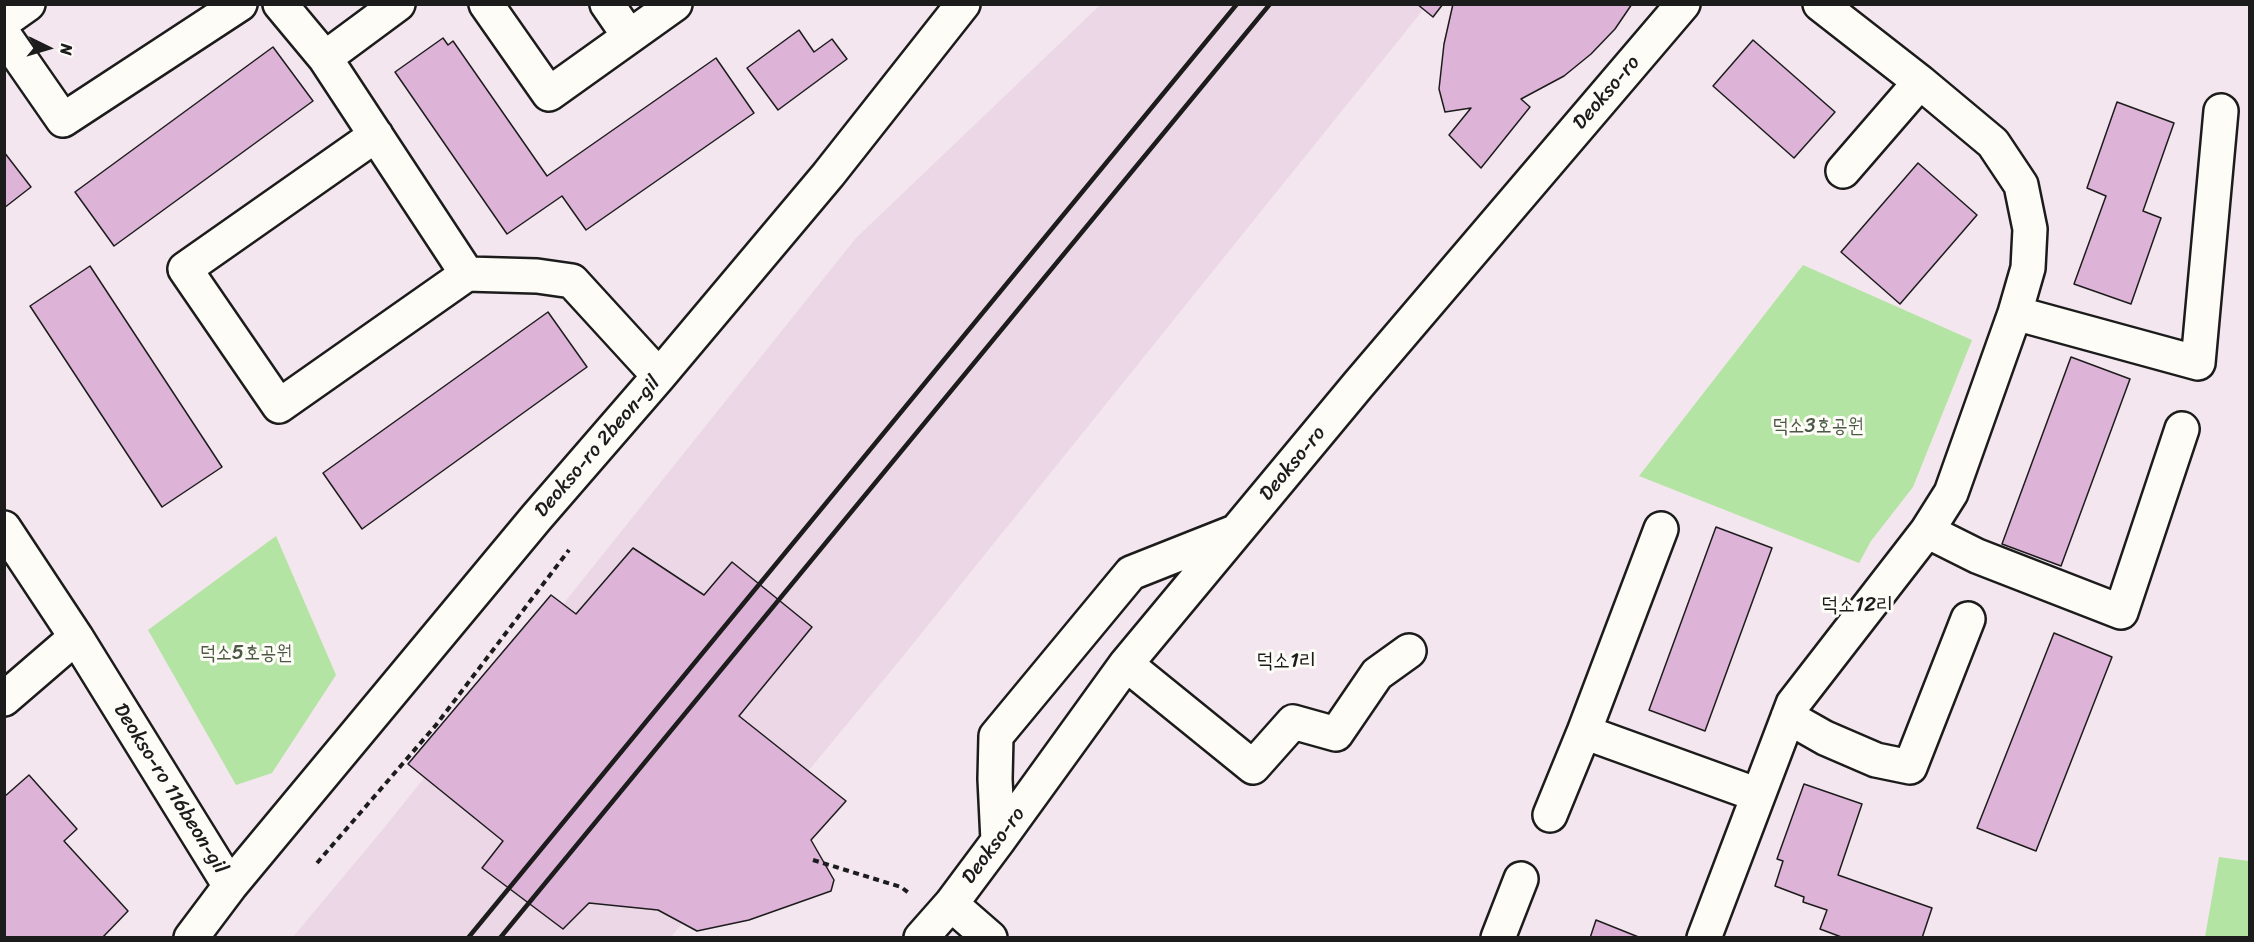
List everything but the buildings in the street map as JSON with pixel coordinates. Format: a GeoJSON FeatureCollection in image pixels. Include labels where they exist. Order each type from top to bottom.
{"type":"FeatureCollection","features":[{"type":"Feature","properties":{"kind":"street"},"geometry":{"type":"LineString","coordinates":[[4,21],[28,4]]}},
{"type":"Feature","properties":{"kind":"street"},"geometry":{"type":"LineString","coordinates":[[4,35],[63,120],[240,4]]}},
{"type":"Feature","properties":{"kind":"street"},"geometry":{"type":"LineString","coordinates":[[280,4],[325,58],[467,274]]}},
{"type":"Feature","properties":{"kind":"street"},"geometry":{"type":"LineString","coordinates":[[325,58],[398,4]]}},
{"type":"Feature","properties":{"kind":"street"},"geometry":{"type":"LineString","coordinates":[[486,4],[549,94],[675,4]]}},
{"type":"Feature","properties":{"kind":"street"},"geometry":{"type":"LineString","coordinates":[[606,4],[629,36]]}},
{"type":"Feature","properties":{"kind":"street","name":"Deokso-ro 2beon-gil"},"geometry":{"type":"LineString","coordinates":[[230,886],[536,518],[828,175],[963,4]]}},
{"type":"Feature","properties":{"kind":"street","name":"Deokso-ro"},"geometry":{"type":"LineString","coordinates":[[921,938],[951,904],[998,842],[1126,664],[1358,385],[1683,4]]}},
{"type":"Feature","properties":{"kind":"street"},"geometry":{"type":"LineString","coordinates":[[1704,938],[1793,704],[1927,531],[1951,493],[2015,313],[2028,268],[2030,229],[2021,185],[1993,143],[1920,82],[1820,4]]}},
{"type":"Feature","properties":{"kind":"street"},"geometry":{"type":"LineString","coordinates":[[1844,171],[1920,82]]}},
{"type":"Feature","properties":{"kind":"street"},"geometry":{"type":"LineString","coordinates":[[2015,313],[2198,363],[2221,111]]}},
{"type":"Feature","properties":{"kind":"street"},"geometry":{"type":"LineString","coordinates":[[376,135],[185,269],[279,406],[467,274],[537,276],[572,281],[659,376]]}},
{"type":"Feature","properties":{"kind":"street"},"geometry":{"type":"LineString","coordinates":[[1927,531],[1977,555],[2121,612],[2182,429]]}},
{"type":"Feature","properties":{"kind":"street","name":"Deokso-ro 116beon-gil"},"geometry":{"type":"LineString","coordinates":[[4,528],[76,637],[230,886],[191,938]]}},
{"type":"Feature","properties":{"kind":"street"},"geometry":{"type":"LineString","coordinates":[[1550,815],[1661,530]]}},
{"type":"Feature","properties":{"kind":"street"},"geometry":{"type":"LineString","coordinates":[[998,842],[995,779],[996,736],[1131,573],[1236,532]]}},
{"type":"Feature","properties":{"kind":"street"},"geometry":{"type":"LineString","coordinates":[[1788,717],[1826,738],[1876,760],[1911,767],[1968,619]]}},
{"type":"Feature","properties":{"kind":"street"},"geometry":{"type":"LineString","coordinates":[[4,699],[76,637]]}},
{"type":"Feature","properties":{"kind":"street"},"geometry":{"type":"LineString","coordinates":[[1126,664],[1253,767],[1293,722],[1336,734],[1377,674],[1409,651]]}},
{"type":"Feature","properties":{"kind":"street"},"geometry":{"type":"LineString","coordinates":[[1584,732],[1758,795]]}},
{"type":"Feature","properties":{"kind":"street"},"geometry":{"type":"LineString","coordinates":[[1498,938],[1521,879]]}},
{"type":"Feature","properties":{"kind":"street"},"geometry":{"type":"LineString","coordinates":[[951,904],[990,938]]}},
{"type":"Feature","properties":{"kind":"path"},"geometry":{"type":"LineString","coordinates":[[316,863],[436,725],[569,550]]}},
{"type":"Feature","properties":{"kind":"path"},"geometry":{"type":"LineString","coordinates":[[813,860],[901,887],[913,897]]}},
{"type":"Feature","properties":{"kind":"shaded area"},"geometry":{"type":"Polygon","coordinates":[[[1100,5],[1427,5],[900,660],[671,937],[292,938],[384,828],[856,238],[1100,5]]]}},
{"type":"Feature","properties":{"kind":"green space","name":"덕소3호공원"},"geometry":{"type":"Polygon","coordinates":[[[1803,265],[1972,340],[1913,487],[1871,541],[1859,563],[1639,476],[1803,265]]]}},
{"type":"Feature","properties":{"kind":"green space","name":"덕소5호공원"},"geometry":{"type":"Polygon","coordinates":[[[276,536],[336,675],[272,773],[236,785],[148,630],[276,536]]]}},
{"type":"Feature","properties":{"kind":"green space"},"geometry":{"type":"Polygon","coordinates":[[[2219,857],[2249,861],[2249,937],[2205,937],[2219,857]]]}},
{"type":"Feature","properties":{"kind":"railway"},"geometry":{"type":"LineString","coordinates":[[468,938],[1237,4]]}},
{"type":"Feature","properties":{"kind":"railway"},"geometry":{"type":"LineString","coordinates":[[500,938],[1270,4]]}},
{"type":"Feature","properties":{"kind":"district","name":"덕소12리"},"geometry":{"type":"Point","coordinates":[1857,606]}},
{"type":"Feature","properties":{"kind":"district","name":"덕소1리"},"geometry":{"type":"Point","coordinates":[1286,662]}}]}
